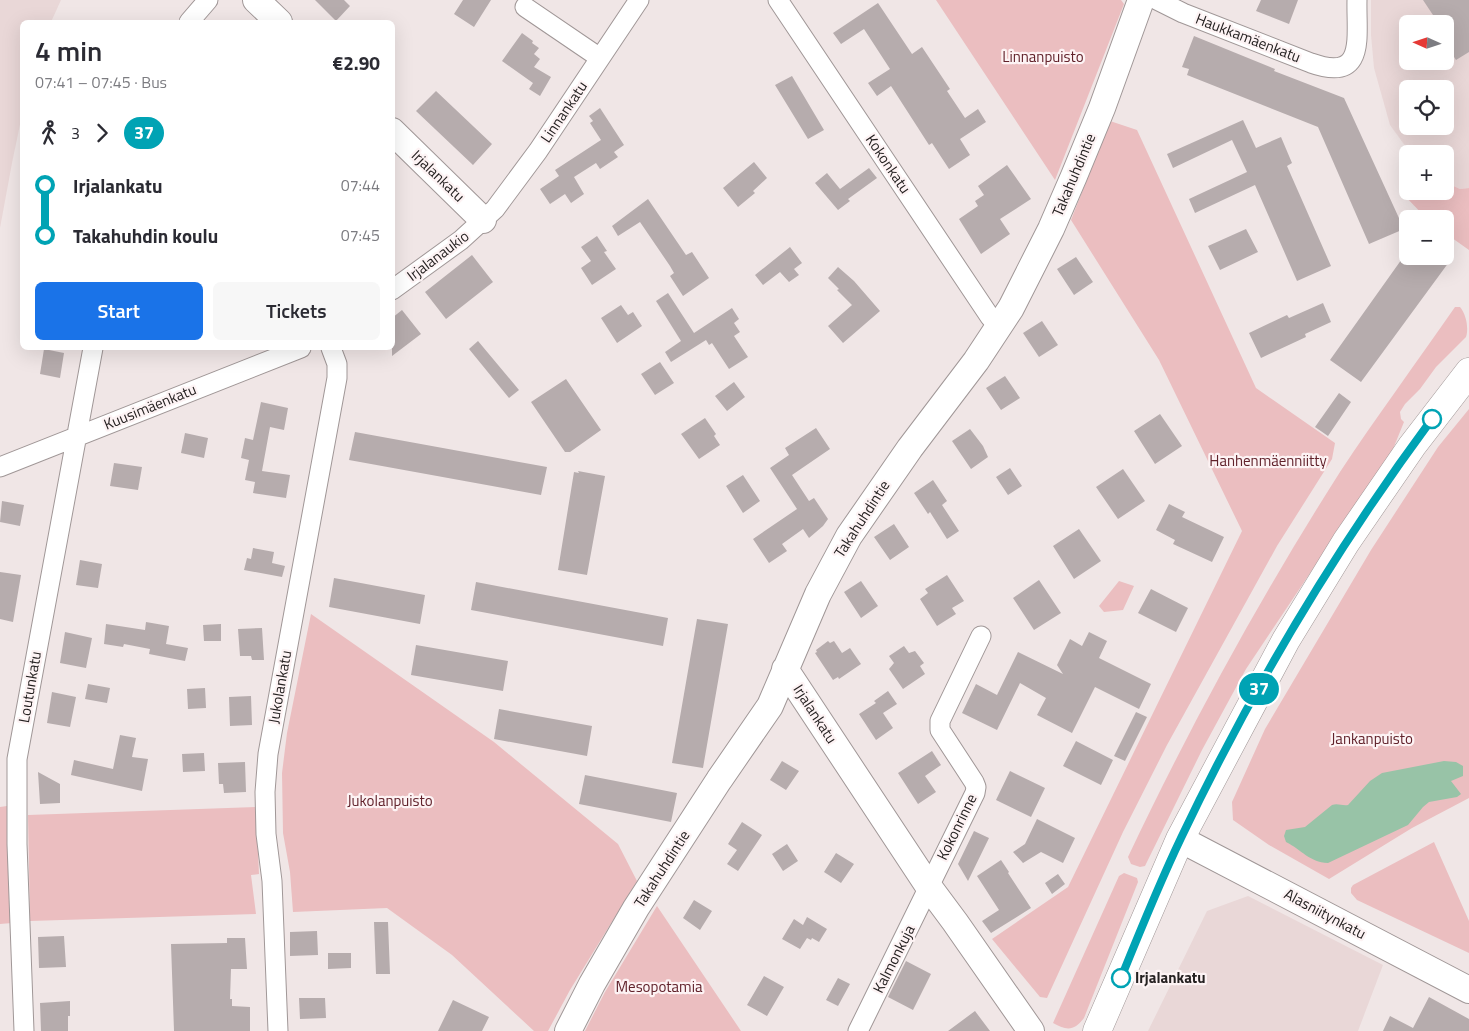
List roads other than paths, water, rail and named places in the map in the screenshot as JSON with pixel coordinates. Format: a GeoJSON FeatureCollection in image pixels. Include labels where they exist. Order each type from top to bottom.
{"type":"FeatureCollection","features":[{"type":"Feature","properties":{"kind":"main road"},"geometry":{"type":"LineString","coordinates":[[1097,1031],[1180,840],[1281,648],[1314,592],[1412,446],[1469,372]]}},
{"type":"Feature","properties":{"kind":"street"},"geometry":{"type":"LineString","coordinates":[[191,20],[208,0]]}},
{"type":"Feature","properties":{"kind":"street"},"geometry":{"type":"LineString","coordinates":[[256,0],[277,20]]}},
{"type":"Feature","properties":{"kind":"street","name":"Linnankatu"},"geometry":{"type":"LineString","coordinates":[[483,220],[495,209],[533,159],[639,0]]}},
{"type":"Feature","properties":{"kind":"street","name":"Kokonkatu"},"geometry":{"type":"LineString","coordinates":[[778,0],[990,318],[999,327]]}},
{"type":"Feature","properties":{"kind":"street","name":"Takahuhdintie"},"geometry":{"type":"LineString","coordinates":[[568,1031],[592,984],[636,908],[719,780],[770,706],[818,593],[860,518],[999,327],[1040,252],[1074,176],[1102,108],[1141,0]]}},
{"type":"Feature","properties":{"kind":"street","name":"Haukkamäenkatu"},"geometry":{"type":"LineString","coordinates":[[1157,0],[1183,13],[1327,68],[1342,67],[1356,53],[1357,0]]}},
{"type":"Feature","properties":{"kind":"street"},"geometry":{"type":"LineString","coordinates":[[525,7],[600,58]]}},
{"type":"Feature","properties":{"kind":"street","name":"Irjalankatu"},"geometry":{"type":"LineString","coordinates":[[395,134],[483,220]]}},
{"type":"Feature","properties":{"kind":"street","name":"Irjalanaukio"},"geometry":{"type":"LineString","coordinates":[[395,288],[461,240],[483,220]]}},
{"type":"Feature","properties":{"kind":"street","name":"Loutunkatu"},"geometry":{"type":"LineString","coordinates":[[24,1031],[17,844],[17,759],[93,350]]}},
{"type":"Feature","properties":{"kind":"street","name":"Kuusimäenkatu"},"geometry":{"type":"LineString","coordinates":[[0,467],[296,350]]}},
{"type":"Feature","properties":{"kind":"street","name":"Jukolankatu"},"geometry":{"type":"LineString","coordinates":[[278,1031],[272,880],[266,834],[265,792],[268,754],[337,378],[337,364],[331,350]]}},
{"type":"Feature","properties":{"kind":"street","name":"Kokonrinne"},"geometry":{"type":"LineString","coordinates":[[929,887],[975,793],[976,787],[974,782],[940,730],[940,721],[982,636]]}},
{"type":"Feature","properties":{"kind":"street","name":"Irjalankatu"},"geometry":{"type":"LineString","coordinates":[[785,669],[929,887],[1031,1031]]}},
{"type":"Feature","properties":{"kind":"street","name":"Alasniitynkatu"},"geometry":{"type":"LineString","coordinates":[[1180,840],[1469,990]]}},
{"type":"Feature","properties":{"kind":"street","name":"Kalmonkuja"},"geometry":{"type":"LineString","coordinates":[[858,1031],[929,887]]}},
{"type":"Feature","properties":{"kind":"place","name":"Irjalankatu"},"geometry":{"type":"Point","coordinates":[1121,978]}},
{"type":"Feature","properties":{"kind":"park label","name":"Linnanpuisto"},"geometry":{"type":"Point","coordinates":[1043,57]}},
{"type":"Feature","properties":{"kind":"park label","name":"Hanhenmäenniitty"},"geometry":{"type":"Point","coordinates":[1268,461]}},
{"type":"Feature","properties":{"kind":"park label","name":"Jankanpuisto"},"geometry":{"type":"Point","coordinates":[1372,739]}},
{"type":"Feature","properties":{"kind":"park label","name":"Jukolanpuisto"},"geometry":{"type":"Point","coordinates":[390,801]}},
{"type":"Feature","properties":{"kind":"park label","name":"Mesopotamia"},"geometry":{"type":"Point","coordinates":[659,987]}}]}
